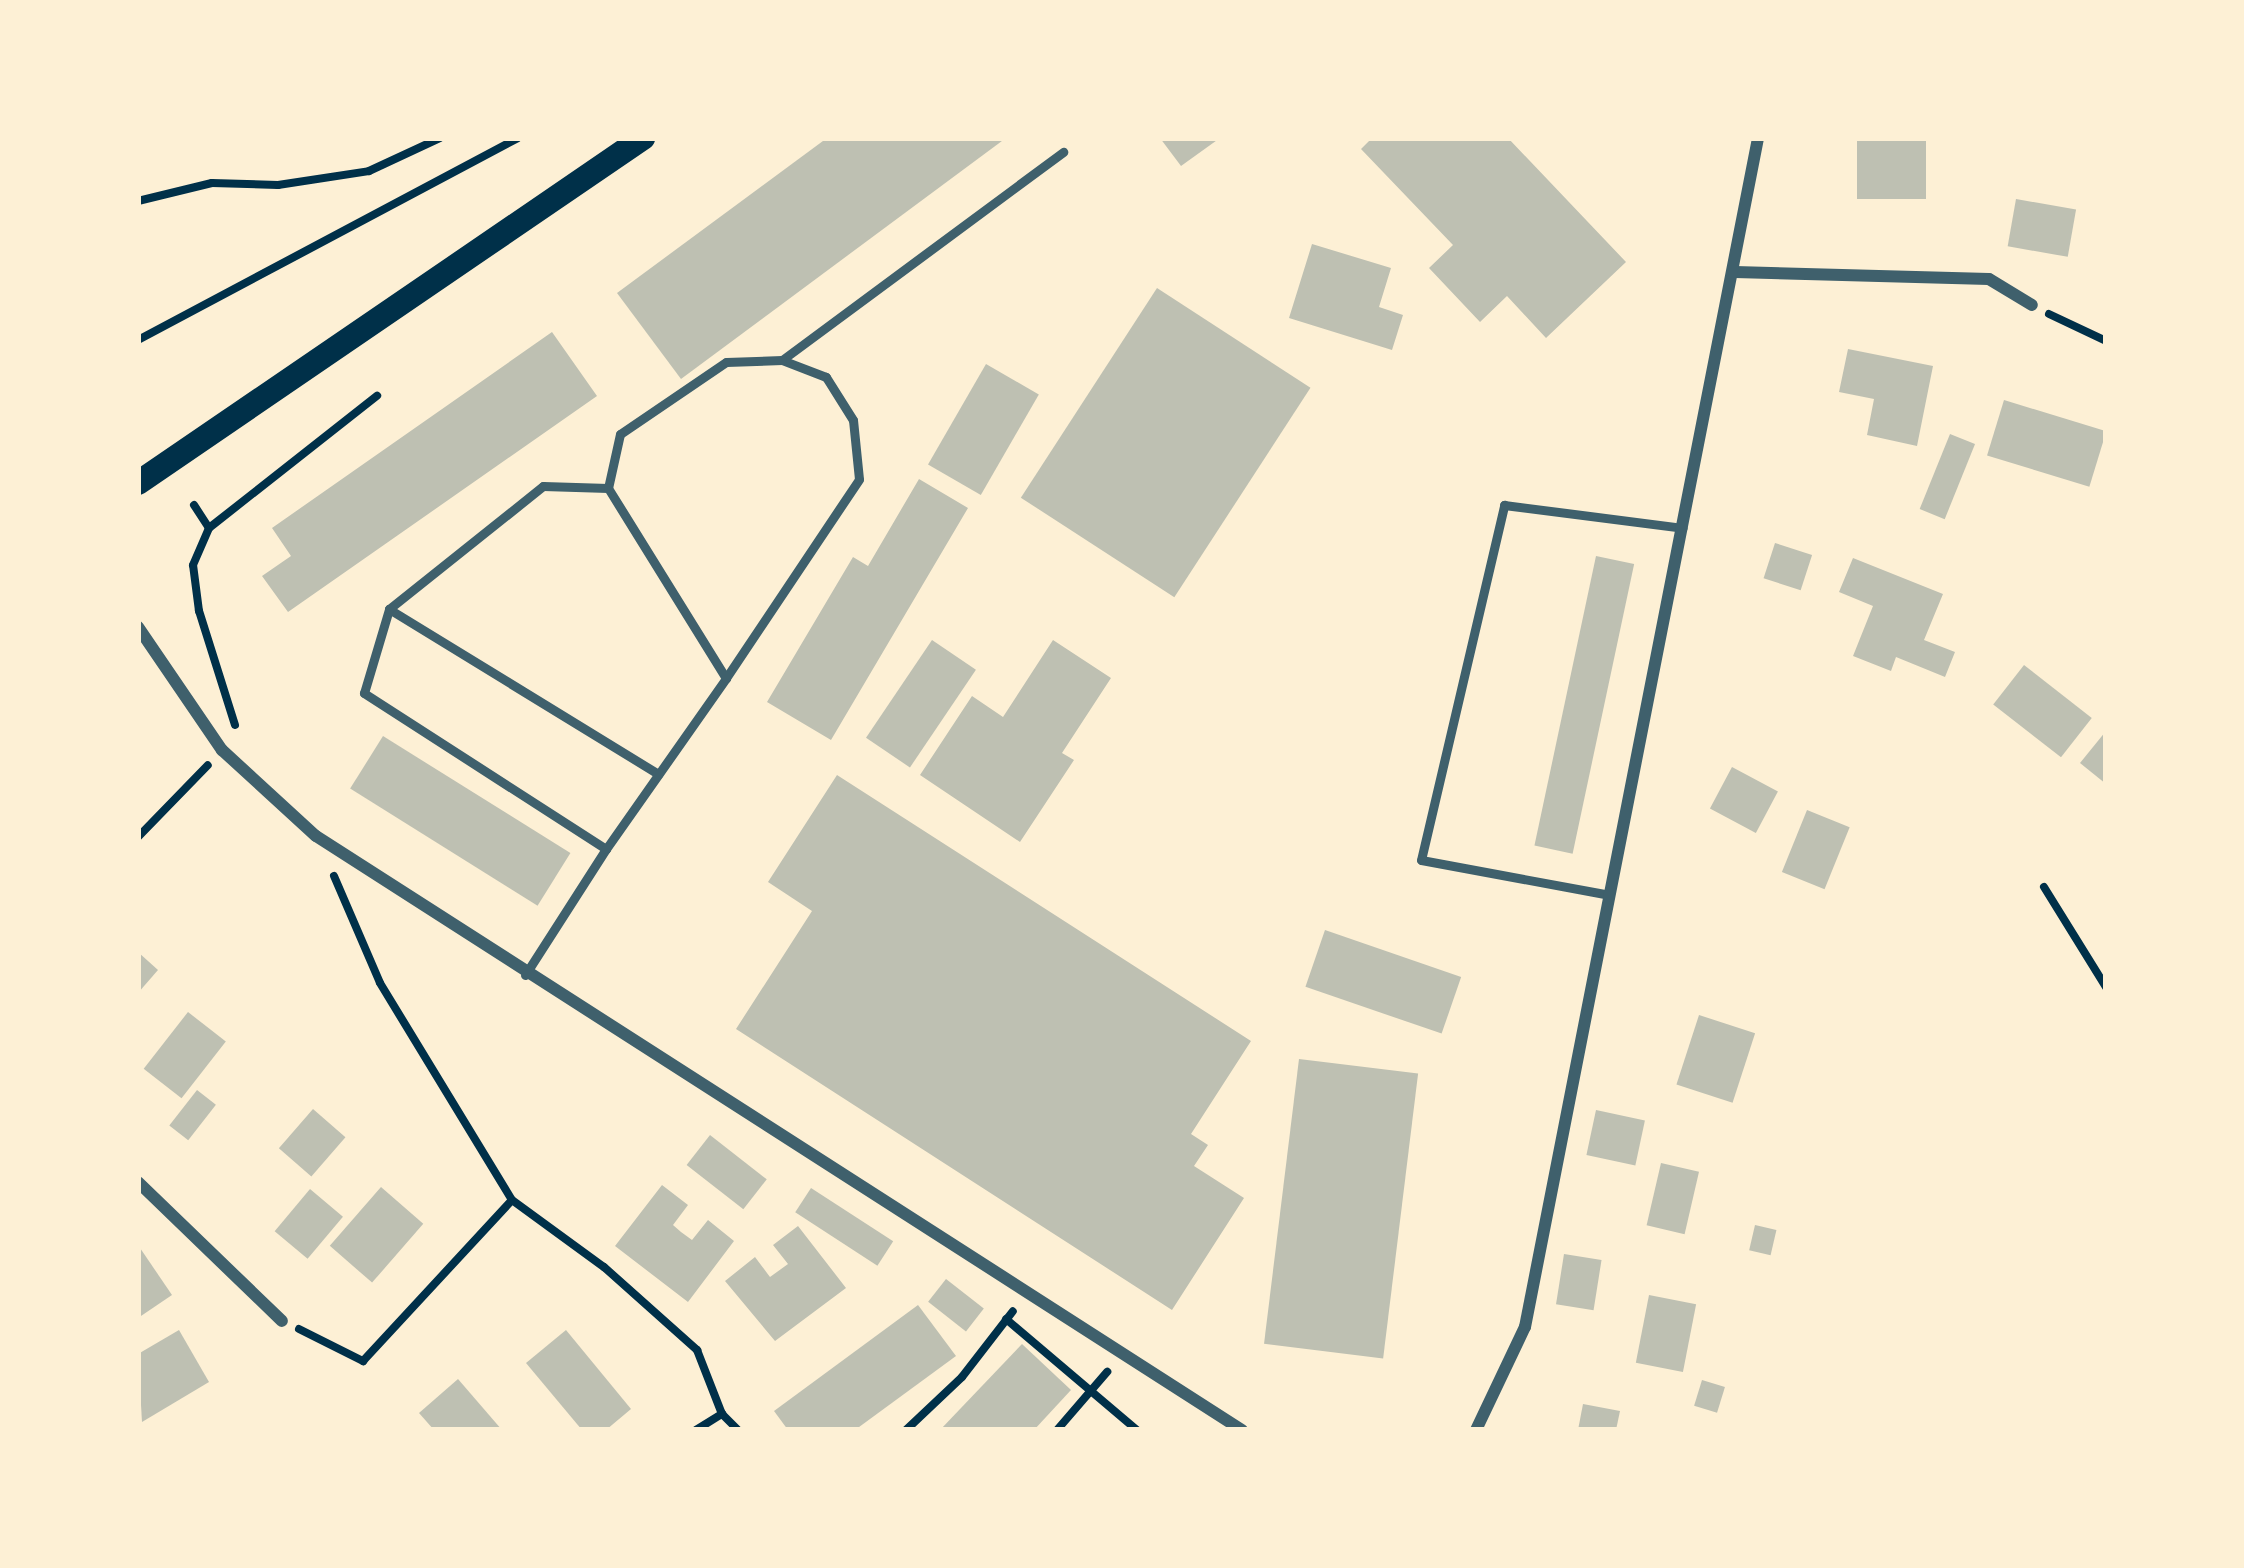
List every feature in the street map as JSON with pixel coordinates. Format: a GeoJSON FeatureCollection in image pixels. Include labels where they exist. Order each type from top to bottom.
{"type":"FeatureCollection","features":[{"type":"Feature","properties":{"kind":"main road"},"geometry":{"type":"LineString","coordinates":[[138,483],[643,138]]}},
{"type":"Feature","properties":{"kind":"street"},"geometry":{"type":"LineString","coordinates":[[1476,1430],[1525,1327],[1758,138]]}},
{"type":"Feature","properties":{"kind":"street"},"geometry":{"type":"LineString","coordinates":[[1735,272],[1989,279],[2032,305]]}},
{"type":"Feature","properties":{"kind":"street"},"geometry":{"type":"LineString","coordinates":[[138,627],[222,749],[316,836],[525,975],[1242,1430]]}},
{"type":"Feature","properties":{"kind":"street"},"geometry":{"type":"LineString","coordinates":[[138,1182],[282,1321]]}},
{"type":"Feature","properties":{"kind":"lane"},"geometry":{"type":"LineString","coordinates":[[782,360],[1063,152]]}},
{"type":"Feature","properties":{"kind":"lane"},"geometry":{"type":"LineString","coordinates":[[525,975],[606,848],[726,678],[860,478],[853,419],[826,377],[782,360],[726,362],[620,434],[608,488],[726,678]]}},
{"type":"Feature","properties":{"kind":"lane"},"geometry":{"type":"LineString","coordinates":[[606,848],[364,693],[389,609],[543,485],[608,488]]}},
{"type":"Feature","properties":{"kind":"lane"},"geometry":{"type":"LineString","coordinates":[[1610,896],[1421,860],[1504,505],[1683,528]]}},
{"type":"Feature","properties":{"kind":"lane"},"geometry":{"type":"LineString","coordinates":[[389,609],[658,774]]}},
{"type":"Feature","properties":{"kind":"path"},"geometry":{"type":"LineString","coordinates":[[138,201],[212,183],[278,185],[369,171],[440,138]]}},
{"type":"Feature","properties":{"kind":"path"},"geometry":{"type":"LineString","coordinates":[[138,340],[518,138]]}},
{"type":"Feature","properties":{"kind":"path"},"geometry":{"type":"LineString","coordinates":[[2032,305],[2106,341]]}},
{"type":"Feature","properties":{"kind":"path"},"geometry":{"type":"LineString","coordinates":[[138,837],[236,733],[193,565],[209,528],[377,396]]}},
{"type":"Feature","properties":{"kind":"path"},"geometry":{"type":"LineString","coordinates":[[194,505],[209,528]]}},
{"type":"Feature","properties":{"kind":"path"},"geometry":{"type":"LineString","coordinates":[[316,836],[380,983],[512,1200],[604,1267],[697,1351],[722,1414],[738,1430]]}},
{"type":"Feature","properties":{"kind":"path"},"geometry":{"type":"LineString","coordinates":[[2044,886],[2106,986]]}},
{"type":"Feature","properties":{"kind":"path"},"geometry":{"type":"LineString","coordinates":[[282,1321],[363,1360],[512,1200]]}},
{"type":"Feature","properties":{"kind":"path"},"geometry":{"type":"LineString","coordinates":[[906,1430],[1027,1292]]}},
{"type":"Feature","properties":{"kind":"path"},"geometry":{"type":"LineString","coordinates":[[1006,1319],[1138,1430]]}},
{"type":"Feature","properties":{"kind":"path"},"geometry":{"type":"LineString","coordinates":[[1057,1430],[1122,1354]]}},
{"type":"Feature","properties":{"kind":"path"},"geometry":{"type":"LineString","coordinates":[[696,1430],[722,1414]]}},
{"type":"Feature","properties":{"kind":"building"},"geometry":{"type":"Polygon","coordinates":[[[827,138],[1006,138],[681,379],[617,293],[827,138]]]}},
{"type":"Feature","properties":{"kind":"building"},"geometry":{"type":"Polygon","coordinates":[[[1160,138],[1220,138],[1181,166],[1160,138]]]}},
{"type":"Feature","properties":{"kind":"building"},"geometry":{"type":"Polygon","coordinates":[[[1372,138],[1508,138],[1626,262],[1546,338],[1507,296],[1480,322],[1429,268],[1453,245],[1361,149],[1372,138]]]}},
{"type":"Feature","properties":{"kind":"building"},"geometry":{"type":"Polygon","coordinates":[[[1857,138],[1926,138],[1926,199],[1857,199],[1857,138]]]}},
{"type":"Feature","properties":{"kind":"building"},"geometry":{"type":"Polygon","coordinates":[[[2016,199],[2076,210],[2068,257],[2008,246],[2016,199]]]}},
{"type":"Feature","properties":{"kind":"building"},"geometry":{"type":"Polygon","coordinates":[[[1312,244],[1391,268],[1379,307],[1403,315],[1392,350],[1289,318],[1312,244]]]}},
{"type":"Feature","properties":{"kind":"building"},"geometry":{"type":"Polygon","coordinates":[[[1157,288],[1310,388],[1174,597],[1021,498],[1157,288]]]}},
{"type":"Feature","properties":{"kind":"building"},"geometry":{"type":"Polygon","coordinates":[[[552,332],[597,396],[288,612],[262,576],[291,556],[272,528],[552,332]]]}},
{"type":"Feature","properties":{"kind":"building"},"geometry":{"type":"Polygon","coordinates":[[[1848,349],[1933,366],[1917,446],[1867,435],[1874,399],[1839,392],[1848,349]]]}},
{"type":"Feature","properties":{"kind":"building"},"geometry":{"type":"Polygon","coordinates":[[[986,364],[1039,394],[981,495],[928,464],[986,364]]]}},
{"type":"Feature","properties":{"kind":"building"},"geometry":{"type":"Polygon","coordinates":[[[2004,400],[2106,431],[2089,487],[1987,455],[2004,400]]]}},
{"type":"Feature","properties":{"kind":"building"},"geometry":{"type":"Polygon","coordinates":[[[1950,434],[1975,444],[1945,519],[1920,509],[1950,434]]]}},
{"type":"Feature","properties":{"kind":"building"},"geometry":{"type":"Polygon","coordinates":[[[919,479],[968,508],[831,740],[767,702],[853,557],[868,566],[919,479]]]}},
{"type":"Feature","properties":{"kind":"building"},"geometry":{"type":"Polygon","coordinates":[[[1775,543],[1812,555],[1801,590],[1764,578],[1775,543]]]}},
{"type":"Feature","properties":{"kind":"building"},"geometry":{"type":"Polygon","coordinates":[[[1596,556],[1634,564],[1573,854],[1534,846],[1596,556]]]}},
{"type":"Feature","properties":{"kind":"building"},"geometry":{"type":"Polygon","coordinates":[[[1853,558],[1943,594],[1924,640],[1955,652],[1945,677],[1896,657],[1891,671],[1853,656],[1873,606],[1839,592],[1853,558]]]}},
{"type":"Feature","properties":{"kind":"building"},"geometry":{"type":"Polygon","coordinates":[[[932,640],[976,670],[910,767],[866,738],[932,640]]]}},
{"type":"Feature","properties":{"kind":"building"},"geometry":{"type":"Polygon","coordinates":[[[1053,640],[1111,678],[1062,753],[1074,760],[1020,842],[920,775],[972,696],[1003,717],[1053,640]]]}},
{"type":"Feature","properties":{"kind":"building"},"geometry":{"type":"Polygon","coordinates":[[[2024,665],[2092,718],[2061,757],[1993,704],[2024,665]]]}},
{"type":"Feature","properties":{"kind":"building"},"geometry":{"type":"Polygon","coordinates":[[[2106,731],[2106,784],[2080,763],[2106,731]]]}},
{"type":"Feature","properties":{"kind":"building"},"geometry":{"type":"Polygon","coordinates":[[[383,736],[570,853],[538,906],[350,789],[383,736]]]}},
{"type":"Feature","properties":{"kind":"building"},"geometry":{"type":"Polygon","coordinates":[[[1732,767],[1778,791],[1756,833],[1710,808],[1732,767]]]}},
{"type":"Feature","properties":{"kind":"building"},"geometry":{"type":"Polygon","coordinates":[[[837,775],[1251,1041],[1191,1134],[1208,1145],[1194,1166],[1244,1198],[1172,1310],[736,1029],[812,911],[768,882],[837,775]]]}},
{"type":"Feature","properties":{"kind":"building"},"geometry":{"type":"Polygon","coordinates":[[[1807,810],[1850,827],[1825,889],[1782,872],[1807,810]]]}},
{"type":"Feature","properties":{"kind":"building"},"geometry":{"type":"Polygon","coordinates":[[[1325,930],[1461,977],[1442,1034],[1305,987],[1325,930]]]}},
{"type":"Feature","properties":{"kind":"building"},"geometry":{"type":"Polygon","coordinates":[[[138,952],[158,970],[138,993],[138,952]]]}},
{"type":"Feature","properties":{"kind":"building"},"geometry":{"type":"Polygon","coordinates":[[[188,1012],[226,1042],[181,1098],[144,1069],[188,1012]]]}},
{"type":"Feature","properties":{"kind":"building"},"geometry":{"type":"Polygon","coordinates":[[[1699,1015],[1755,1033],[1733,1103],[1676,1084],[1699,1015]]]}},
{"type":"Feature","properties":{"kind":"building"},"geometry":{"type":"Polygon","coordinates":[[[1299,1059],[1418,1074],[1383,1358],[1264,1344],[1299,1059]]]}},
{"type":"Feature","properties":{"kind":"building"},"geometry":{"type":"Polygon","coordinates":[[[197,1090],[216,1105],[188,1140],[169,1125],[197,1090]]]}},
{"type":"Feature","properties":{"kind":"building"},"geometry":{"type":"Polygon","coordinates":[[[313,1109],[345,1137],[311,1176],[279,1148],[313,1109]]]}},
{"type":"Feature","properties":{"kind":"building"},"geometry":{"type":"Polygon","coordinates":[[[1596,1110],[1645,1120],[1635,1165],[1586,1155],[1596,1110]]]}},
{"type":"Feature","properties":{"kind":"building"},"geometry":{"type":"Polygon","coordinates":[[[710,1135],[767,1179],[743,1209],[687,1165],[710,1135]]]}},
{"type":"Feature","properties":{"kind":"building"},"geometry":{"type":"Polygon","coordinates":[[[1661,1163],[1699,1172],[1685,1234],[1647,1225],[1661,1163]]]}},
{"type":"Feature","properties":{"kind":"building"},"geometry":{"type":"Polygon","coordinates":[[[662,1185],[688,1205],[673,1225],[681,1232],[692,1240],[708,1220],[734,1241],[688,1302],[615,1246],[662,1185]]]}},
{"type":"Feature","properties":{"kind":"building"},"geometry":{"type":"Polygon","coordinates":[[[381,1187],[423,1224],[372,1283],[330,1246],[381,1187]]]}},
{"type":"Feature","properties":{"kind":"building"},"geometry":{"type":"Polygon","coordinates":[[[811,1188],[893,1241],[877,1266],[795,1212],[811,1188]]]}},
{"type":"Feature","properties":{"kind":"building"},"geometry":{"type":"Polygon","coordinates":[[[310,1189],[343,1217],[308,1259],[275,1231],[310,1189]]]}},
{"type":"Feature","properties":{"kind":"building"},"geometry":{"type":"Polygon","coordinates":[[[1755,1225],[1776,1230],[1771,1255],[1749,1250],[1755,1225]]]}},
{"type":"Feature","properties":{"kind":"building"},"geometry":{"type":"Polygon","coordinates":[[[798,1226],[846,1288],[775,1341],[725,1281],[755,1257],[770,1277],[788,1264],[773,1245],[798,1226]]]}},
{"type":"Feature","properties":{"kind":"building"},"geometry":{"type":"Polygon","coordinates":[[[138,1245],[172,1295],[138,1318],[138,1245]]]}},
{"type":"Feature","properties":{"kind":"building"},"geometry":{"type":"Polygon","coordinates":[[[1564,1254],[1602,1260],[1594,1310],[1556,1304],[1564,1254]]]}},
{"type":"Feature","properties":{"kind":"building"},"geometry":{"type":"Polygon","coordinates":[[[946,1279],[984,1309],[966,1331],[928,1302],[946,1279]]]}},
{"type":"Feature","properties":{"kind":"building"},"geometry":{"type":"Polygon","coordinates":[[[1649,1295],[1696,1304],[1683,1372],[1636,1363],[1649,1295]]]}},
{"type":"Feature","properties":{"kind":"building"},"geometry":{"type":"Polygon","coordinates":[[[918,1305],[956,1356],[855,1430],[788,1430],[774,1411],[918,1305]]]}},
{"type":"Feature","properties":{"kind":"building"},"geometry":{"type":"Polygon","coordinates":[[[179,1330],[209,1382],[142,1422],[138,1354],[179,1330]]]}},
{"type":"Feature","properties":{"kind":"building"},"geometry":{"type":"Polygon","coordinates":[[[566,1330],[631,1409],[606,1430],[582,1430],[526,1363],[566,1330]]]}},
{"type":"Feature","properties":{"kind":"building"},"geometry":{"type":"Polygon","coordinates":[[[1022,1344],[1071,1390],[1034,1430],[940,1430],[1022,1344]]]}},
{"type":"Feature","properties":{"kind":"building"},"geometry":{"type":"Polygon","coordinates":[[[458,1379],[502,1430],[434,1430],[419,1413],[458,1379]]]}},
{"type":"Feature","properties":{"kind":"building"},"geometry":{"type":"Polygon","coordinates":[[[1702,1380],[1725,1387],[1717,1413],[1694,1406],[1702,1380]]]}},
{"type":"Feature","properties":{"kind":"building"},"geometry":{"type":"Polygon","coordinates":[[[1583,1404],[1620,1411],[1616,1430],[1578,1430],[1583,1404]]]}}]}
